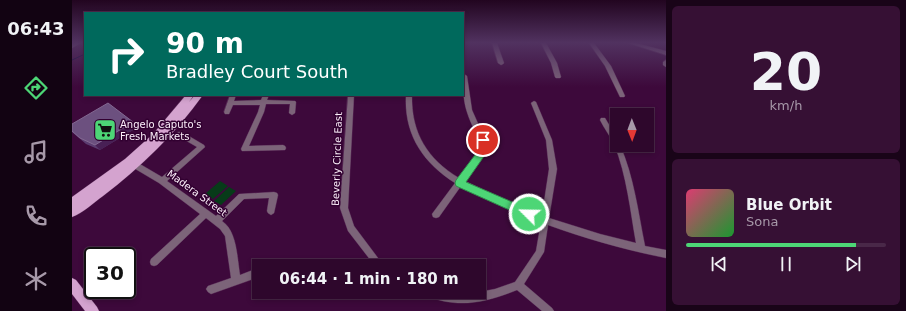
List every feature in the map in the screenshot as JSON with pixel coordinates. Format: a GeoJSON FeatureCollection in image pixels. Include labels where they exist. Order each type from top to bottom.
{"type":"FeatureCollection","features":[{"type":"Feature","properties":{"kind":"main road"},"geometry":{"type":"LineString","coordinates":[[72,203],[132,163],[189,96]]}},
{"type":"Feature","properties":{"kind":"main road"},"geometry":{"type":"LineString","coordinates":[[72,212],[166,135],[198,96]]}},
{"type":"Feature","properties":{"kind":"main road"},"geometry":{"type":"LineString","coordinates":[[72,284],[93,311]]}},
{"type":"Feature","properties":{"kind":"street"},"geometry":{"type":"LineString","coordinates":[[499,58],[501,63]]}},
{"type":"Feature","properties":{"kind":"street"},"geometry":{"type":"LineString","coordinates":[[551,58],[558,77]]}},
{"type":"Feature","properties":{"kind":"street"},"geometry":{"type":"LineString","coordinates":[[601,58],[612,73],[622,96]]}},
{"type":"Feature","properties":{"kind":"street"},"geometry":{"type":"LineString","coordinates":[[436,214],[480,157],[484,146],[469,109],[464,76]]}},
{"type":"Feature","properties":{"kind":"street"},"geometry":{"type":"LineString","coordinates":[[227,112],[233,96]]}},
{"type":"Feature","properties":{"kind":"street"},"geometry":{"type":"LineString","coordinates":[[266,96],[244,149],[283,148]]}},
{"type":"Feature","properties":{"kind":"street","name":"Beverly Circle East"},"geometry":{"type":"LineString","coordinates":[[351,96],[344,202],[348,222],[361,244],[374,259]]}},
{"type":"Feature","properties":{"kind":"street"},"geometry":{"type":"LineString","coordinates":[[409,96],[409,116],[419,143],[435,163],[460,183],[546,220],[596,237],[666,254]]}},
{"type":"Feature","properties":{"kind":"street"},"geometry":{"type":"LineString","coordinates":[[230,103],[293,102],[292,113]]}},
{"type":"Feature","properties":{"kind":"street"},"geometry":{"type":"LineString","coordinates":[[486,297],[518,285],[540,252],[553,169],[552,154],[548,136],[534,103]]}},
{"type":"Feature","properties":{"kind":"street"},"geometry":{"type":"LineString","coordinates":[[603,120],[610,132]]}},
{"type":"Feature","properties":{"kind":"street"},"geometry":{"type":"LineString","coordinates":[[162,181],[202,147],[180,134]]}},
{"type":"Feature","properties":{"kind":"street"},"geometry":{"type":"LineString","coordinates":[[619,152],[630,182],[641,249]]}},
{"type":"Feature","properties":{"kind":"street","name":"Madera Street"},"geometry":{"type":"LineString","coordinates":[[132,163],[162,181],[223,226],[229,235],[236,280]]}},
{"type":"Feature","properties":{"kind":"street"},"geometry":{"type":"LineString","coordinates":[[216,220],[242,196],[274,195],[271,211]]}},
{"type":"Feature","properties":{"kind":"street"},"geometry":{"type":"LineString","coordinates":[[154,262],[206,213]]}},
{"type":"Feature","properties":{"kind":"street"},"geometry":{"type":"LineString","coordinates":[[210,289],[252,275]]}},
{"type":"Feature","properties":{"kind":"street"},"geometry":{"type":"LineString","coordinates":[[518,285],[549,311]]}},
{"type":"Feature","properties":{"kind":"green space"},"geometry":{"type":"Polygon","coordinates":[[[220,181],[228,186],[213,199],[205,194],[220,181]]]}},
{"type":"Feature","properties":{"kind":"green space"},"geometry":{"type":"Polygon","coordinates":[[[229,187],[236,191],[221,205],[214,201],[229,187]]]}},
{"type":"Feature","properties":{"kind":"building","name":"Angelo Caputo's Fresh Markets"},"geometry":{"type":"Polygon","coordinates":[[[108,103],[133,122],[95,145],[80,138],[72,131],[72,124],[108,103]]]}},
{"type":"Feature","properties":{"kind":"waterway"},"geometry":{"type":"LineString","coordinates":[[72,60],[77,58]]}},
{"type":"Feature","properties":{"kind":"place","name":"Angelo Caputo's Fresh Markets"},"geometry":{"type":"Point","coordinates":[105,130]}},
{"type":"Feature","properties":{"kind":"route"},"geometry":{"type":"LineString","coordinates":[[483,140],[483,152],[460,183],[529,214]]}}]}
